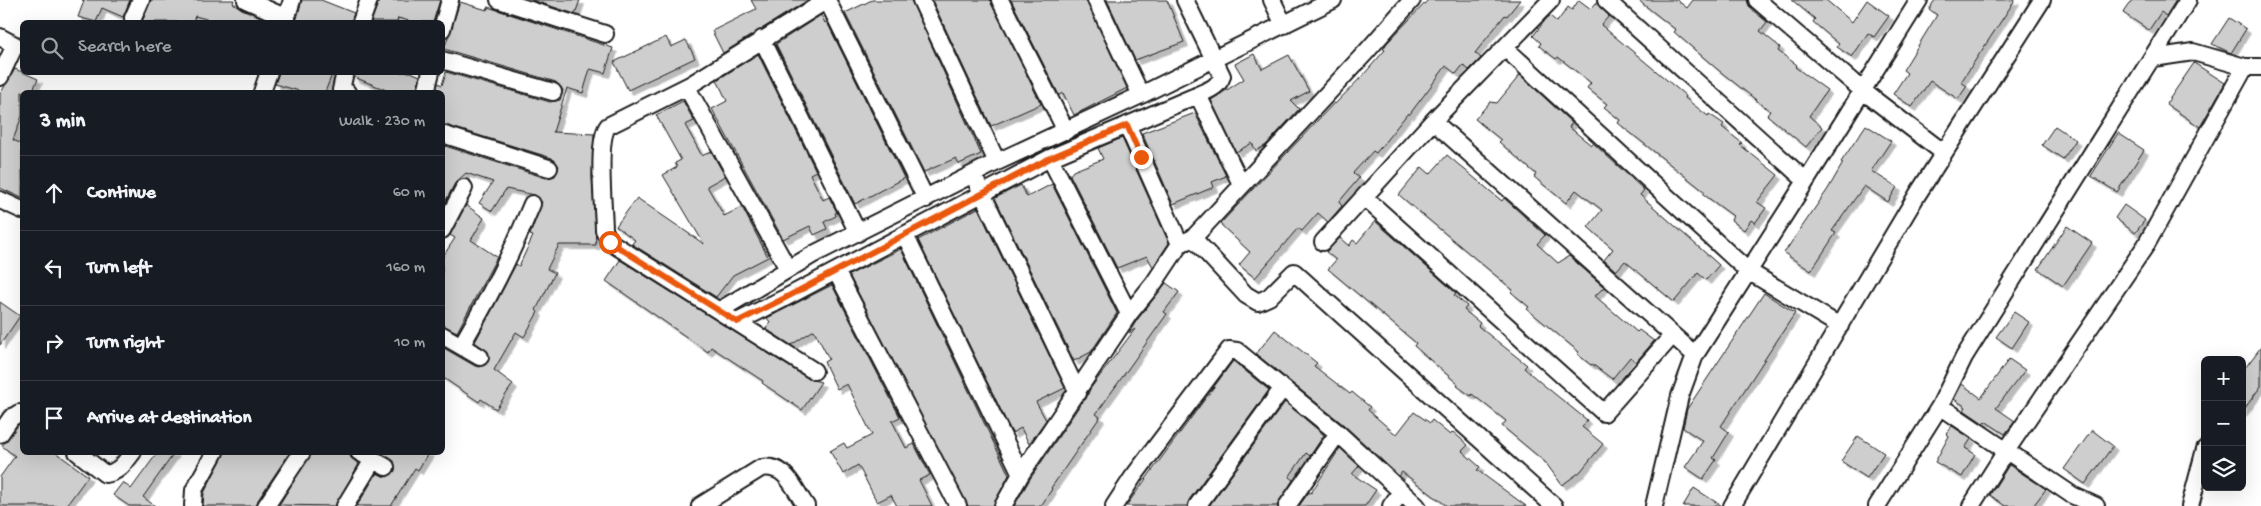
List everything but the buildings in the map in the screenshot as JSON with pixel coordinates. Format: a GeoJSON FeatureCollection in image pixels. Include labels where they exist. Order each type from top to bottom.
{"type":"FeatureCollection","features":[{"type":"Feature","properties":{"kind":"street"},"geometry":{"type":"LineString","coordinates":[[133,18],[141,0]]}},
{"type":"Feature","properties":{"kind":"street"},"geometry":{"type":"LineString","coordinates":[[246,0],[286,20],[292,0]]}},
{"type":"Feature","properties":{"kind":"street"},"geometry":{"type":"LineString","coordinates":[[362,20],[369,0]]}},
{"type":"Feature","properties":{"kind":"street"},"geometry":{"type":"LineString","coordinates":[[444,20],[450,0]]}},
{"type":"Feature","properties":{"kind":"street"},"geometry":{"type":"LineString","coordinates":[[499,0],[606,34]]}},
{"type":"Feature","properties":{"kind":"street"},"geometry":{"type":"LineString","coordinates":[[814,371],[610,242],[604,230],[602,149],[606,128],[690,85],[827,0],[926,199]]}},
{"type":"Feature","properties":{"kind":"street"},"geometry":{"type":"LineString","coordinates":[[920,0],[997,162]]}},
{"type":"Feature","properties":{"kind":"street"},"geometry":{"type":"LineString","coordinates":[[1000,0],[1066,130]]}},
{"type":"Feature","properties":{"kind":"street"},"geometry":{"type":"LineString","coordinates":[[1096,0],[1141,95]]}},
{"type":"Feature","properties":{"kind":"street"},"geometry":{"type":"LineString","coordinates":[[737,322],[1050,158],[1198,95],[1220,82],[1222,76],[1185,0]]}},
{"type":"Feature","properties":{"kind":"street"},"geometry":{"type":"LineString","coordinates":[[1272,0],[1284,25]]}},
{"type":"Feature","properties":{"kind":"street"},"geometry":{"type":"LineString","coordinates":[[720,310],[788,269],[973,174],[1141,95],[1333,0]]}},
{"type":"Feature","properties":{"kind":"street"},"geometry":{"type":"LineString","coordinates":[[1003,506],[1021,474],[1078,393],[1129,314],[1187,241],[1367,52],[1412,0]]}},
{"type":"Feature","properties":{"kind":"street"},"geometry":{"type":"LineString","coordinates":[[1323,242],[1365,198],[1433,120],[1551,0]]}},
{"type":"Feature","properties":{"kind":"street"},"geometry":{"type":"LineString","coordinates":[[1606,0],[1806,181]]}},
{"type":"Feature","properties":{"kind":"street"},"geometry":{"type":"LineString","coordinates":[[1758,0],[1863,91],[1944,153]]}},
{"type":"Feature","properties":{"kind":"street"},"geometry":{"type":"LineString","coordinates":[[1654,506],[1680,396],[1694,355],[1919,0]]}},
{"type":"Feature","properties":{"kind":"street"},"geometry":{"type":"LineString","coordinates":[[1732,506],[1916,195],[2042,0]]}},
{"type":"Feature","properties":{"kind":"street"},"geometry":{"type":"LineString","coordinates":[[1877,506],[1940,406],[1964,357],[2188,0]]}},
{"type":"Feature","properties":{"kind":"street"},"geometry":{"type":"LineString","coordinates":[[0,36],[19,47],[0,77]]}},
{"type":"Feature","properties":{"kind":"street"},"geometry":{"type":"LineString","coordinates":[[762,39],[858,233]]}},
{"type":"Feature","properties":{"kind":"street"},"geometry":{"type":"LineString","coordinates":[[1505,48],[1748,271],[1840,326]]}},
{"type":"Feature","properties":{"kind":"street"},"geometry":{"type":"LineString","coordinates":[[1971,506],[2006,451],[2146,245],[2253,67],[2193,52],[2153,58]]}},
{"type":"Feature","properties":{"kind":"street"},"geometry":{"type":"LineString","coordinates":[[445,61],[553,92]]}},
{"type":"Feature","properties":{"kind":"street"},"geometry":{"type":"LineString","coordinates":[[263,90],[268,75]]}},
{"type":"Feature","properties":{"kind":"street"},"geometry":{"type":"LineString","coordinates":[[341,90],[344,75]]}},
{"type":"Feature","properties":{"kind":"street"},"geometry":{"type":"LineString","coordinates":[[426,90],[430,75]]}},
{"type":"Feature","properties":{"kind":"street"},"geometry":{"type":"LineString","coordinates":[[690,85],[689,91],[788,269]]}},
{"type":"Feature","properties":{"kind":"street"},"geometry":{"type":"LineString","coordinates":[[1198,95],[1241,184]]}},
{"type":"Feature","properties":{"kind":"street"},"geometry":{"type":"LineString","coordinates":[[1433,120],[1694,355]]}},
{"type":"Feature","properties":{"kind":"street"},"geometry":{"type":"LineString","coordinates":[[1127,125],[1187,241],[1246,295],[1258,302],[1269,297],[1294,272],[1554,506]]}},
{"type":"Feature","properties":{"kind":"street"},"geometry":{"type":"LineString","coordinates":[[445,135],[549,168]]}},
{"type":"Feature","properties":{"kind":"street"},"geometry":{"type":"LineString","coordinates":[[1050,158],[1129,314]]}},
{"type":"Feature","properties":{"kind":"street"},"geometry":{"type":"LineString","coordinates":[[973,174],[1078,393]]}},
{"type":"Feature","properties":{"kind":"street"},"geometry":{"type":"LineString","coordinates":[[445,224],[464,188]]}},
{"type":"Feature","properties":{"kind":"street"},"geometry":{"type":"LineString","coordinates":[[1365,198],[1604,413],[1672,336]]}},
{"type":"Feature","properties":{"kind":"street"},"geometry":{"type":"LineString","coordinates":[[0,200],[20,209]]}},
{"type":"Feature","properties":{"kind":"street"},"geometry":{"type":"LineString","coordinates":[[461,346],[496,285],[532,204]]}},
{"type":"Feature","properties":{"kind":"street"},"geometry":{"type":"LineString","coordinates":[[905,235],[1021,474]]}},
{"type":"Feature","properties":{"kind":"street"},"geometry":{"type":"LineString","coordinates":[[836,271],[958,506]]}},
{"type":"Feature","properties":{"kind":"street"},"geometry":{"type":"LineString","coordinates":[[445,337],[480,357]]}},
{"type":"Feature","properties":{"kind":"street"},"geometry":{"type":"LineString","coordinates":[[1114,506],[1229,350],[1237,350],[1282,389],[1338,433],[1417,506]]}},
{"type":"Feature","properties":{"kind":"street"},"geometry":{"type":"LineString","coordinates":[[1197,506],[1282,389]]}},
{"type":"Feature","properties":{"kind":"street"},"geometry":{"type":"LineString","coordinates":[[1940,406],[2072,494],[2096,506]]}},
{"type":"Feature","properties":{"kind":"street"},"geometry":{"type":"LineString","coordinates":[[0,434],[11,418],[20,413]]}},
{"type":"Feature","properties":{"kind":"street"},"geometry":{"type":"LineString","coordinates":[[1287,506],[1338,433]]}},
{"type":"Feature","properties":{"kind":"street"},"geometry":{"type":"LineString","coordinates":[[81,455],[105,474],[112,473],[121,468],[131,455]]}},
{"type":"Feature","properties":{"kind":"street"},"geometry":{"type":"LineString","coordinates":[[193,506],[194,490],[214,455]]}},
{"type":"Feature","properties":{"kind":"street"},"geometry":{"type":"LineString","coordinates":[[266,506],[300,455]]}},
{"type":"Feature","properties":{"kind":"street"},"geometry":{"type":"LineString","coordinates":[[345,506],[373,460]]}},
{"type":"Feature","properties":{"kind":"street"},"geometry":{"type":"LineString","coordinates":[[2190,506],[2201,464]]}},
{"type":"Feature","properties":{"kind":"street"},"geometry":{"type":"LineString","coordinates":[[702,505],[761,468],[770,466],[781,470],[806,506]]}},
{"type":"Feature","properties":{"kind":"street"},"geometry":{"type":"LineString","coordinates":[[1391,506],[1401,492]]}},
{"type":"Feature","properties":{"kind":"route"},"geometry":{"type":"LineString","coordinates":[[610,242],[737,322],[905,235],[982,192],[1050,158],[1127,125],[1141,157]]}}]}
